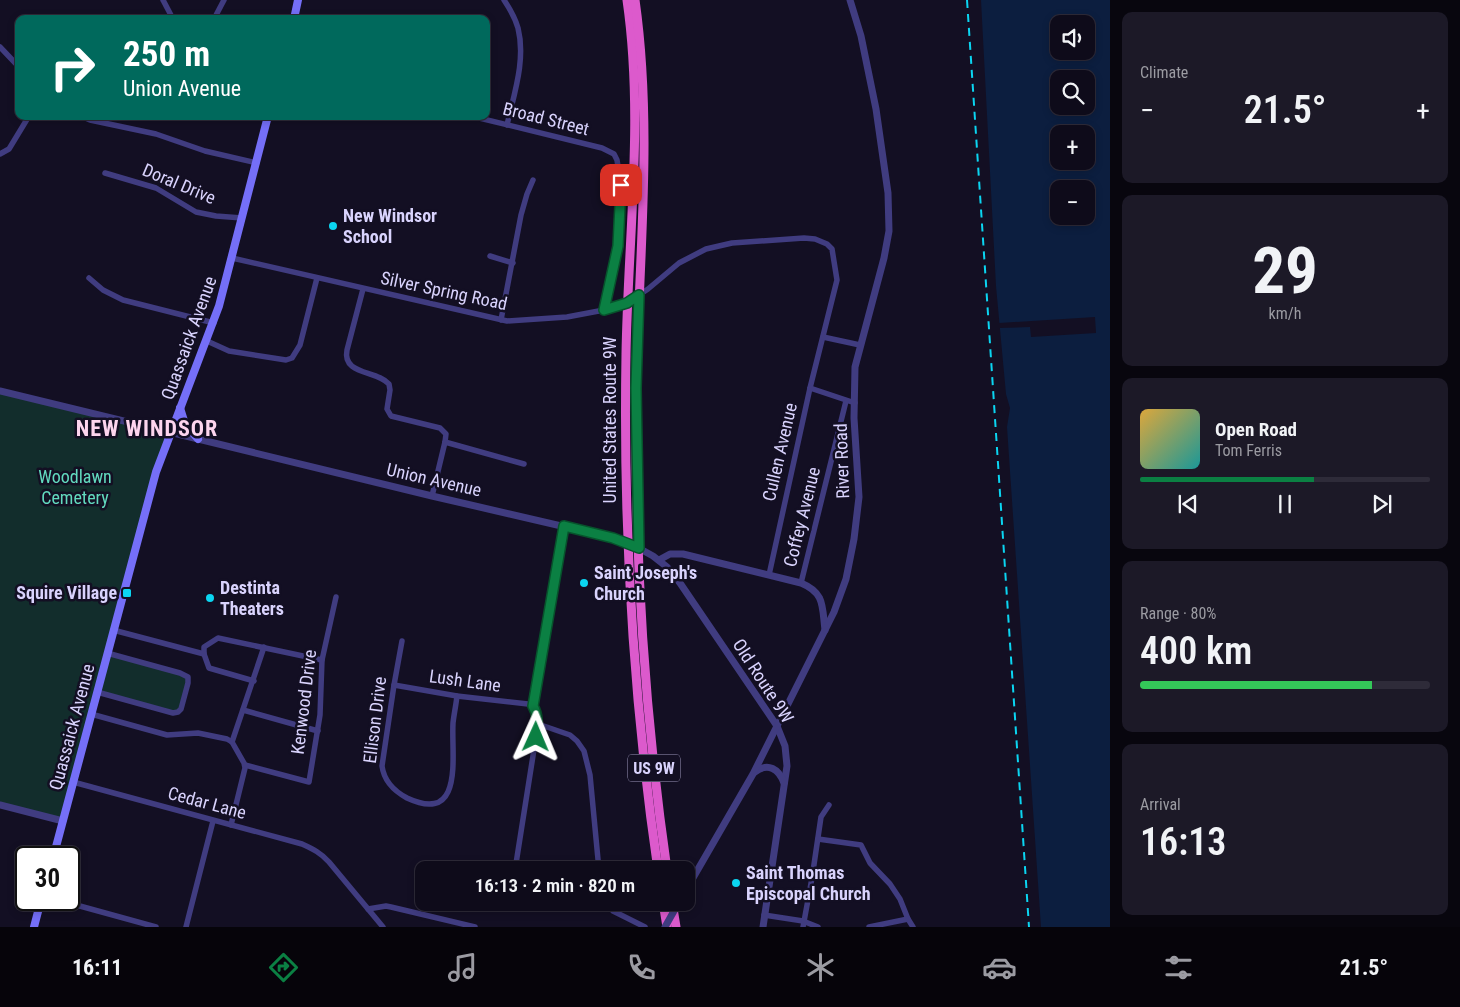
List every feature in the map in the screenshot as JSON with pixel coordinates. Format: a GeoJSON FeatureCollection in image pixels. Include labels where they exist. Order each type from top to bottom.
{"type":"FeatureCollection","features":[{"type":"Feature","properties":{"kind":"highway","name":"United States Route 9W"},"geometry":{"type":"LineString","coordinates":[[627,0],[635,101],[625,390],[627,542],[636,670],[650,771],[665,861]]}},
{"type":"Feature","properties":{"kind":"highway","name":"United States Route 9W"},"geometry":{"type":"LineString","coordinates":[[635,0],[642,58],[644,109],[636,388],[639,548],[650,771],[657,861]]}},
{"type":"Feature","properties":{"kind":"highway"},"geometry":{"type":"LineString","coordinates":[[664,911],[666,927]]}},
{"type":"Feature","properties":{"kind":"highway"},"geometry":{"type":"LineString","coordinates":[[673,911],[676,927]]}},
{"type":"Feature","properties":{"kind":"main road"},"geometry":{"type":"LineString","coordinates":[[295,15],[298,0]]}},
{"type":"Feature","properties":{"kind":"main road","name":"Quassaick Avenue"},"geometry":{"type":"LineString","coordinates":[[56,846],[156,472],[214,323],[267,120]]}},
{"type":"Feature","properties":{"kind":"main road"},"geometry":{"type":"LineString","coordinates":[[180,408],[185,424],[198,439]]}},
{"type":"Feature","properties":{"kind":"main road"},"geometry":{"type":"LineString","coordinates":[[34,927],[38,911]]}},
{"type":"Feature","properties":{"kind":"street"},"geometry":{"type":"LineString","coordinates":[[163,0],[171,15]]}},
{"type":"Feature","properties":{"kind":"street"},"geometry":{"type":"LineString","coordinates":[[216,15],[224,0]]}},
{"type":"Feature","properties":{"kind":"street"},"geometry":{"type":"LineString","coordinates":[[504,0],[515,18],[520,43],[517,81],[507,125]]}},
{"type":"Feature","properties":{"kind":"street","name":"River Road"},"geometry":{"type":"LineString","coordinates":[[695,874],[753,774],[825,630],[846,579],[857,520],[859,486],[854,418],[856,403],[855,367],[884,258],[889,231],[888,193],[876,109],[863,42],[850,0]]}},
{"type":"Feature","properties":{"kind":"street"},"geometry":{"type":"LineString","coordinates":[[0,47],[15,63]]}},
{"type":"Feature","properties":{"kind":"street"},"geometry":{"type":"LineString","coordinates":[[0,154],[9,148],[26,120]]}},
{"type":"Feature","properties":{"kind":"street"},"geometry":{"type":"LineString","coordinates":[[90,120],[156,134],[205,150],[256,162]]}},
{"type":"Feature","properties":{"kind":"street","name":"Broad Street"},"geometry":{"type":"LineString","coordinates":[[487,120],[602,148],[614,154],[620,168],[621,211],[618,246],[604,310]]}},
{"type":"Feature","properties":{"kind":"street","name":"Doral Drive"},"geometry":{"type":"LineString","coordinates":[[105,173],[156,188],[196,212],[242,218]]}},
{"type":"Feature","properties":{"kind":"street"},"geometry":{"type":"LineString","coordinates":[[502,320],[521,215],[533,180]]}},
{"type":"Feature","properties":{"kind":"street","name":"Silver Spring Road"},"geometry":{"type":"LineString","coordinates":[[232,258],[508,322],[567,317],[604,310],[627,303],[679,263],[706,249],[732,242],[814,239],[827,244],[832,249],[837,272],[837,280],[823,337]]}},
{"type":"Feature","properties":{"kind":"street"},"geometry":{"type":"LineString","coordinates":[[490,256],[513,262]]}},
{"type":"Feature","properties":{"kind":"street"},"geometry":{"type":"LineString","coordinates":[[89,278],[103,290],[123,300],[214,323]]}},
{"type":"Feature","properties":{"kind":"street"},"geometry":{"type":"LineString","coordinates":[[207,341],[229,351],[286,360],[292,358],[300,346],[317,278]]}},
{"type":"Feature","properties":{"kind":"street"},"geometry":{"type":"LineString","coordinates":[[363,289],[347,350],[346,361],[355,369],[380,377],[389,384],[387,409],[389,414],[400,419],[440,428],[446,434],[446,442],[432,496]]}},
{"type":"Feature","properties":{"kind":"street"},"geometry":{"type":"LineString","coordinates":[[823,337],[860,345]]}},
{"type":"Feature","properties":{"kind":"street","name":"Cullen Avenue"},"geometry":{"type":"LineString","coordinates":[[769,575],[823,337]]}},
{"type":"Feature","properties":{"kind":"street"},"geometry":{"type":"LineString","coordinates":[[810,388],[856,403]]}},
{"type":"Feature","properties":{"kind":"street","name":"Union Avenue"},"geometry":{"type":"LineString","coordinates":[[0,391],[627,542],[659,560]]}},
{"type":"Feature","properties":{"kind":"street","name":"Coffey Avenue"},"geometry":{"type":"LineString","coordinates":[[801,583],[846,401]]}},
{"type":"Feature","properties":{"kind":"street"},"geometry":{"type":"LineString","coordinates":[[446,442],[524,464]]}},
{"type":"Feature","properties":{"kind":"street"},"geometry":{"type":"LineString","coordinates":[[516,861],[538,724],[533,706],[564,526]]}},
{"type":"Feature","properties":{"kind":"street"},"geometry":{"type":"LineString","coordinates":[[659,560],[670,554],[682,554],[801,583],[814,589],[820,595],[825,630]]}},
{"type":"Feature","properties":{"kind":"street","name":"Old Route 9W"},"geometry":{"type":"LineString","coordinates":[[659,560],[680,583],[776,726],[785,744],[787,754],[784,784],[763,927]]}},
{"type":"Feature","properties":{"kind":"street","name":"Kenwood Drive"},"geometry":{"type":"LineString","coordinates":[[244,765],[309,782],[322,698],[322,660],[336,597]]}},
{"type":"Feature","properties":{"kind":"street"},"geometry":{"type":"LineString","coordinates":[[113,630],[204,654]]}},
{"type":"Feature","properties":{"kind":"street"},"geometry":{"type":"LineString","coordinates":[[254,680],[212,669],[206,663],[204,647],[218,638],[322,660]]}},
{"type":"Feature","properties":{"kind":"street","name":"Ellison Drive"},"geometry":{"type":"LineString","coordinates":[[402,641],[382,755],[382,772],[397,792],[408,798],[429,804],[441,801],[446,797],[454,766],[453,723],[457,696]]}},
{"type":"Feature","properties":{"kind":"street"},"geometry":{"type":"LineString","coordinates":[[232,742],[264,647]]}},
{"type":"Feature","properties":{"kind":"street"},"geometry":{"type":"LineString","coordinates":[[97,692],[173,713],[181,709],[186,691],[188,683],[186,676],[107,653]]}},
{"type":"Feature","properties":{"kind":"street","name":"Lush Lane"},"geometry":{"type":"LineString","coordinates":[[394,685],[533,706]]}},
{"type":"Feature","properties":{"kind":"street"},"geometry":{"type":"LineString","coordinates":[[243,710],[318,731]]}},
{"type":"Feature","properties":{"kind":"street"},"geometry":{"type":"LineString","coordinates":[[91,714],[168,735],[198,733],[227,739],[232,742],[244,765],[244,775],[231,825]]}},
{"type":"Feature","properties":{"kind":"street"},"geometry":{"type":"LineString","coordinates":[[538,724],[570,735],[578,741],[584,751],[590,775],[598,861]]}},
{"type":"Feature","properties":{"kind":"street"},"geometry":{"type":"LineString","coordinates":[[753,774],[760,768],[772,768],[778,772],[784,784]]}},
{"type":"Feature","properties":{"kind":"street","name":"Cedar Lane"},"geometry":{"type":"LineString","coordinates":[[73,782],[302,844],[315,850],[328,862],[383,927]]}},
{"type":"Feature","properties":{"kind":"street"},"geometry":{"type":"LineString","coordinates":[[0,805],[63,821]]}},
{"type":"Feature","properties":{"kind":"street"},"geometry":{"type":"LineString","coordinates":[[803,924],[820,817],[829,805]]}},
{"type":"Feature","properties":{"kind":"street"},"geometry":{"type":"LineString","coordinates":[[186,927],[213,821]]}},
{"type":"Feature","properties":{"kind":"street"},"geometry":{"type":"LineString","coordinates":[[818,839],[861,845],[870,864],[890,884],[900,899],[913,927]]}},
{"type":"Feature","properties":{"kind":"street"},"geometry":{"type":"LineString","coordinates":[[80,906],[156,927]]}},
{"type":"Feature","properties":{"kind":"street"},"geometry":{"type":"LineString","coordinates":[[368,909],[386,906],[475,927]]}},
{"type":"Feature","properties":{"kind":"street"},"geometry":{"type":"LineString","coordinates":[[614,911],[645,927]]}},
{"type":"Feature","properties":{"kind":"street"},"geometry":{"type":"LineString","coordinates":[[666,927],[674,911]]}},
{"type":"Feature","properties":{"kind":"street"},"geometry":{"type":"LineString","coordinates":[[764,915],[818,927]]}},
{"type":"Feature","properties":{"kind":"street"},"geometry":{"type":"LineString","coordinates":[[869,927],[908,919]]}},
{"type":"Feature","properties":{"kind":"green space","name":"Woodlawn Cemetery"},"geometry":{"type":"Polygon","coordinates":[[[0,390],[170,432],[107,653],[188,677],[178,712],[97,692],[63,821],[0,804],[0,390]]]}},
{"type":"Feature","properties":{"kind":"water"},"geometry":{"type":"Polygon","coordinates":[[[981,0],[1110,0],[1110,927],[1041,927],[1007,427],[1010,408],[1006,394],[996,286],[981,0]]]}},
{"type":"Feature","properties":{"kind":"pier"},"geometry":{"type":"Polygon","coordinates":[[[1095,317],[1096,333],[1031,337],[1030,327],[999,328],[999,323],[1095,317]]]}},
{"type":"Feature","properties":{"kind":"railway"},"geometry":{"type":"LineString","coordinates":[[967,0],[1029,927]]}},
{"type":"Feature","properties":{"kind":"place","name":"New Windsor School"},"geometry":{"type":"Point","coordinates":[333,226]}},
{"type":"Feature","properties":{"kind":"place","name":"Saint Joseph's Church"},"geometry":{"type":"Point","coordinates":[584,583]}},
{"type":"Feature","properties":{"kind":"place","name":"Squire Village"},"geometry":{"type":"Point","coordinates":[127,593]}},
{"type":"Feature","properties":{"kind":"place","name":"Destinta Theaters"},"geometry":{"type":"Point","coordinates":[210,598]}},
{"type":"Feature","properties":{"kind":"place","name":"Saint Thomas Episcopal Church"},"geometry":{"type":"Point","coordinates":[736,883]}},
{"type":"Feature","properties":{"kind":"district","name":"NEW WINDSOR"},"geometry":{"type":"Point","coordinates":[147,428]}},
{"type":"Feature","properties":{"kind":"route"},"geometry":{"type":"LineString","coordinates":[[536,737],[538,724],[533,706],[564,526],[627,542],[639,548],[636,388],[639,295],[627,303],[604,310],[618,246],[621,185]]}}]}
